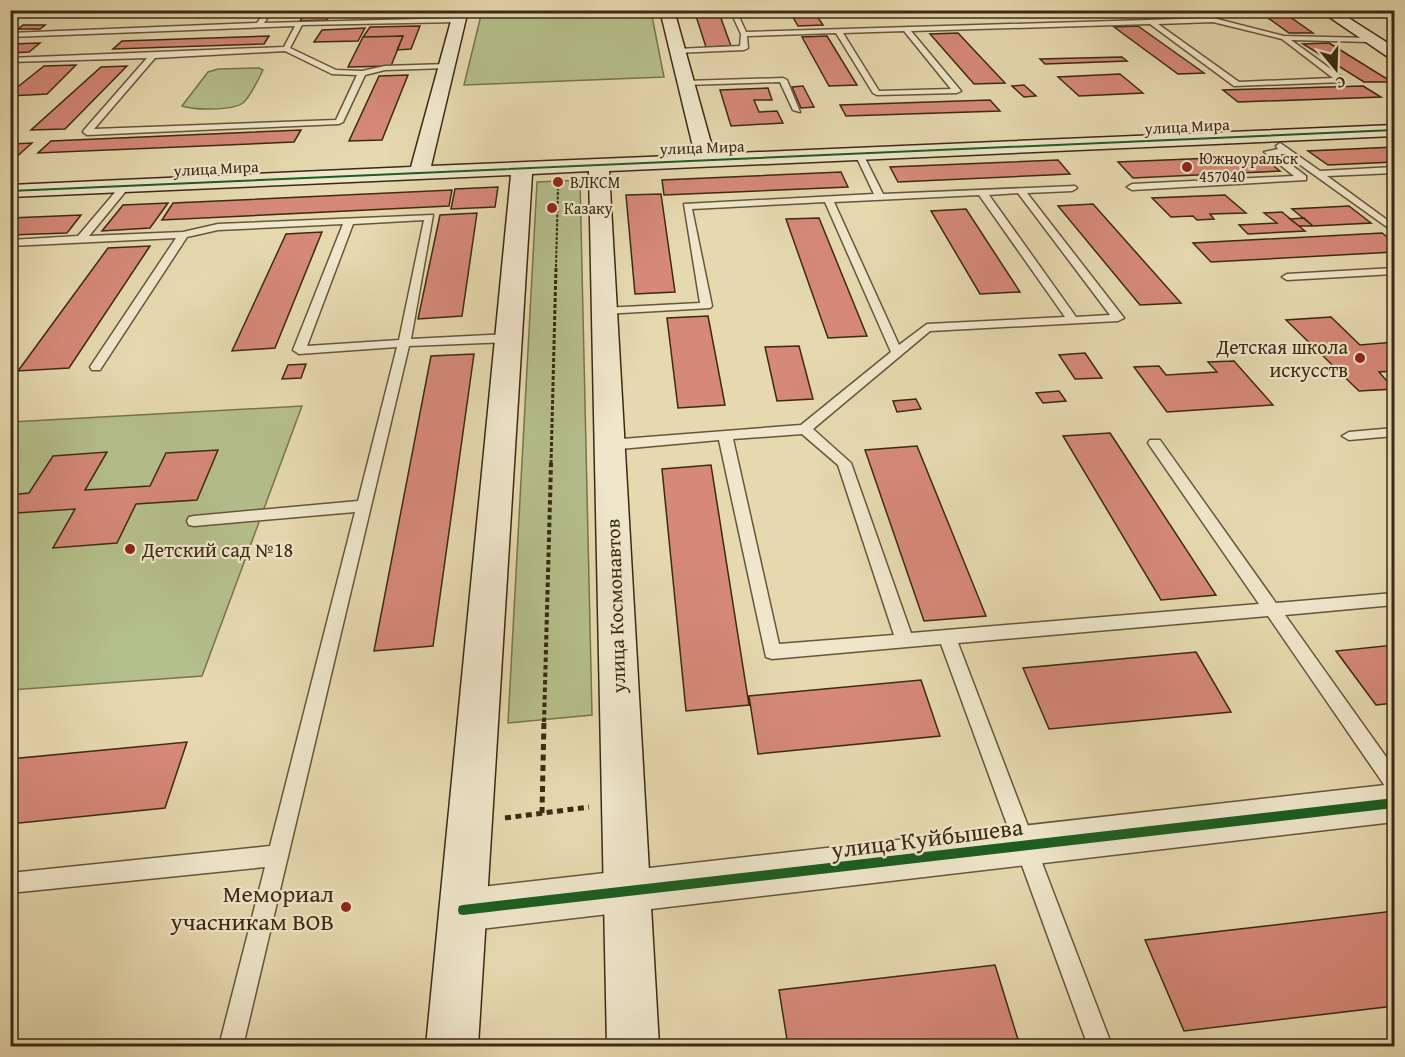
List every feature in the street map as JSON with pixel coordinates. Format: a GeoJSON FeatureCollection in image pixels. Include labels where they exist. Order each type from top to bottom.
{"type":"FeatureCollection","features":[{"type":"Feature","properties":{"kind":"street"},"geometry":{"type":"LineString","coordinates":[[667,10],[706,160]]}},
{"type":"Feature","properties":{"kind":"street"},"geometry":{"type":"LineString","coordinates":[[1326,10],[1395,54]]}},
{"type":"Feature","properties":{"kind":"street"},"geometry":{"type":"LineString","coordinates":[[419,173],[460,15]]}},
{"type":"Feature","properties":{"kind":"street","name":"улица Мира"},"geometry":{"type":"LineString","coordinates":[[10,191],[1395,130]]}},
{"type":"Feature","properties":{"kind":"street","name":"улица Космонавтов"},"geometry":{"type":"LineString","coordinates":[[599,165],[633,1047]]}},
{"type":"Feature","properties":{"kind":"street"},"geometry":{"type":"LineString","coordinates":[[452,1047],[522,168]]}},
{"type":"Feature","properties":{"kind":"street","name":"улица Куйбышева"},"geometry":{"type":"LineString","coordinates":[[463,910],[1395,802]]}},
{"type":"Feature","properties":{"kind":"lane"},"geometry":{"type":"LineString","coordinates":[[164,12],[219,10]]}},
{"type":"Feature","properties":{"kind":"lane"},"geometry":{"type":"LineString","coordinates":[[259,25],[270,10]]}},
{"type":"Feature","properties":{"kind":"lane"},"geometry":{"type":"LineString","coordinates":[[342,22],[348,10]]}},
{"type":"Feature","properties":{"kind":"lane"},"geometry":{"type":"LineString","coordinates":[[399,20],[404,10]]}},
{"type":"Feature","properties":{"kind":"lane"},"geometry":{"type":"LineString","coordinates":[[677,51],[744,48],[744,34],[733,10]]}},
{"type":"Feature","properties":{"kind":"lane"},"geometry":{"type":"LineString","coordinates":[[10,35],[399,20],[460,15]]}},
{"type":"Feature","properties":{"kind":"lane"},"geometry":{"type":"LineString","coordinates":[[744,34],[1213,20],[1284,38],[1370,40]]}},
{"type":"Feature","properties":{"kind":"lane"},"geometry":{"type":"LineString","coordinates":[[1152,22],[1238,84],[1340,80],[1284,38]]}},
{"type":"Feature","properties":{"kind":"lane"},"geometry":{"type":"LineString","coordinates":[[286,50],[299,24]]}},
{"type":"Feature","properties":{"kind":"lane"},"geometry":{"type":"LineString","coordinates":[[838,31],[877,93],[957,91],[906,29]]}},
{"type":"Feature","properties":{"kind":"lane"},"geometry":{"type":"LineString","coordinates":[[94,38],[101,32]]}},
{"type":"Feature","properties":{"kind":"lane"},"geometry":{"type":"LineString","coordinates":[[10,60],[286,50],[335,72],[362,73],[385,68],[447,66]]}},
{"type":"Feature","properties":{"kind":"lane"},"geometry":{"type":"LineString","coordinates":[[72,57],[79,51]]}},
{"type":"Feature","properties":{"kind":"lane"},"geometry":{"type":"LineString","coordinates":[[153,56],[87,132],[339,122],[362,73]]}},
{"type":"Feature","properties":{"kind":"lane"},"geometry":{"type":"LineString","coordinates":[[686,83],[783,80],[797,110]]}},
{"type":"Feature","properties":{"kind":"lane"},"geometry":{"type":"LineString","coordinates":[[1265,136],[1395,230]]}},
{"type":"Feature","properties":{"kind":"lane"},"geometry":{"type":"LineString","coordinates":[[1132,187],[1303,178],[1269,152],[1286,151]]}},
{"type":"Feature","properties":{"kind":"lane"},"geometry":{"type":"LineString","coordinates":[[859,153],[880,196]]}},
{"type":"Feature","properties":{"kind":"lane"},"geometry":{"type":"LineString","coordinates":[[1318,174],[1395,170]]}},
{"type":"Feature","properties":{"kind":"lane"},"geometry":{"type":"LineString","coordinates":[[81,239],[126,186]]}},
{"type":"Feature","properties":{"kind":"lane"},"geometry":{"type":"LineString","coordinates":[[604,311],[706,306],[687,206],[1072,188]]}},
{"type":"Feature","properties":{"kind":"lane"},"geometry":{"type":"LineString","coordinates":[[609,444],[805,429],[927,328],[1118,318],[1020,190]]}},
{"type":"Feature","properties":{"kind":"lane"},"geometry":{"type":"LineString","coordinates":[[982,192],[1073,320]]}},
{"type":"Feature","properties":{"kind":"lane"},"geometry":{"type":"LineString","coordinates":[[828,199],[897,353]]}},
{"type":"Feature","properties":{"kind":"lane"},"geometry":{"type":"LineString","coordinates":[[10,243],[183,235],[218,227],[430,217],[404,344],[231,1047]]}},
{"type":"Feature","properties":{"kind":"lane"},"geometry":{"type":"LineString","coordinates":[[349,221],[299,350],[509,338]]}},
{"type":"Feature","properties":{"kind":"lane"},"geometry":{"type":"LineString","coordinates":[[96,367],[183,235]]}},
{"type":"Feature","properties":{"kind":"lane"},"geometry":{"type":"LineString","coordinates":[[1287,277],[1395,271]]}},
{"type":"Feature","properties":{"kind":"lane"},"geometry":{"type":"LineString","coordinates":[[805,429],[844,463],[905,641]]}},
{"type":"Feature","properties":{"kind":"lane"},"geometry":{"type":"LineString","coordinates":[[1349,436],[1395,432]]}},
{"type":"Feature","properties":{"kind":"lane"},"geometry":{"type":"LineString","coordinates":[[725,435],[772,652],[1395,599]]}},
{"type":"Feature","properties":{"kind":"lane"},"geometry":{"type":"LineString","coordinates":[[1155,443],[1395,783]]}},
{"type":"Feature","properties":{"kind":"lane"},"geometry":{"type":"LineString","coordinates":[[194,521],[365,506]]}},
{"type":"Feature","properties":{"kind":"lane"},"geometry":{"type":"LineString","coordinates":[[947,637],[1100,1047]]}},
{"type":"Feature","properties":{"kind":"lane"},"geometry":{"type":"LineString","coordinates":[[10,883],[278,855]]}},
{"type":"Feature","properties":{"kind":"path"},"geometry":{"type":"LineString","coordinates":[[542,813],[559,177]]}},
{"type":"Feature","properties":{"kind":"path"},"geometry":{"type":"LineString","coordinates":[[470,822],[623,803]]}},
{"type":"Feature","properties":{"kind":"green space"},"geometry":{"type":"Polygon","coordinates":[[[482,11],[651,11],[664,77],[464,85],[482,11]]]}},
{"type":"Feature","properties":{"kind":"green space"},"geometry":{"type":"Polygon","coordinates":[[[259,68],[263,70],[252,92],[238,106],[212,109],[182,106],[208,72],[218,69],[259,68]]]}},
{"type":"Feature","properties":{"kind":"green space"},"geometry":{"type":"Polygon","coordinates":[[[580,180],[592,715],[508,723],[537,182],[580,180]]]}},
{"type":"Feature","properties":{"kind":"green space","name":"Детский сад №18"},"geometry":{"type":"Polygon","coordinates":[[[302,406],[202,676],[11,690],[11,422],[302,406]]]}},
{"type":"Feature","properties":{"kind":"building"},"geometry":{"type":"Polygon","coordinates":[[[307,10],[333,10],[327,20],[300,21],[307,10]]]}},
{"type":"Feature","properties":{"kind":"building"},"geometry":{"type":"Polygon","coordinates":[[[410,10],[438,10],[436,17],[407,18],[410,10]]]}},
{"type":"Feature","properties":{"kind":"building"},"geometry":{"type":"Polygon","coordinates":[[[694,10],[718,10],[731,46],[706,47],[694,10]]]}},
{"type":"Feature","properties":{"kind":"building"},"geometry":{"type":"Polygon","coordinates":[[[789,10],[813,10],[823,25],[798,26],[789,10]]]}},
{"type":"Feature","properties":{"kind":"building"},"geometry":{"type":"Polygon","coordinates":[[[882,10],[960,10],[961,12],[885,14],[882,10]]]}},
{"type":"Feature","properties":{"kind":"building"},"geometry":{"type":"Polygon","coordinates":[[[1257,10],[1280,10],[1313,33],[1289,33],[1257,10]]]}},
{"type":"Feature","properties":{"kind":"building"},"geometry":{"type":"Polygon","coordinates":[[[23,25],[45,25],[40,29],[18,29],[23,25]]]}},
{"type":"Feature","properties":{"kind":"building"},"geometry":{"type":"Polygon","coordinates":[[[420,26],[411,49],[397,50],[403,36],[363,37],[370,27],[420,26]]]}},
{"type":"Feature","properties":{"kind":"building"},"geometry":{"type":"Polygon","coordinates":[[[1138,26],[1204,73],[1178,74],[1114,27],[1138,26]]]}},
{"type":"Feature","properties":{"kind":"building"},"geometry":{"type":"Polygon","coordinates":[[[365,28],[358,41],[314,42],[322,30],[365,28]]]}},
{"type":"Feature","properties":{"kind":"building"},"geometry":{"type":"Polygon","coordinates":[[[958,33],[1005,83],[974,84],[930,34],[958,33]]]}},
{"type":"Feature","properties":{"kind":"building"},"geometry":{"type":"Polygon","coordinates":[[[269,36],[264,44],[113,49],[122,41],[269,36]]]}},
{"type":"Feature","properties":{"kind":"building"},"geometry":{"type":"Polygon","coordinates":[[[403,36],[391,66],[348,67],[363,37],[403,36]]]}},
{"type":"Feature","properties":{"kind":"building"},"geometry":{"type":"Polygon","coordinates":[[[827,36],[857,85],[829,86],[802,37],[827,36]]]}},
{"type":"Feature","properties":{"kind":"building"},"geometry":{"type":"Polygon","coordinates":[[[40,43],[29,52],[10,53],[10,44],[40,43]]]}},
{"type":"Feature","properties":{"kind":"building"},"geometry":{"type":"Polygon","coordinates":[[[1329,43],[1392,82],[1364,82],[1303,44],[1329,43]]]}},
{"type":"Feature","properties":{"kind":"building"},"geometry":{"type":"Polygon","coordinates":[[[1122,57],[1127,61],[1045,64],[1040,59],[1122,57]]]}},
{"type":"Feature","properties":{"kind":"building"},"geometry":{"type":"Polygon","coordinates":[[[76,65],[47,94],[10,96],[10,93],[44,66],[76,65]]]}},
{"type":"Feature","properties":{"kind":"building"},"geometry":{"type":"Polygon","coordinates":[[[127,66],[65,129],[31,130],[101,67],[127,66]]]}},
{"type":"Feature","properties":{"kind":"building"},"geometry":{"type":"Polygon","coordinates":[[[1120,74],[1143,93],[1079,96],[1058,77],[1120,74]]]}},
{"type":"Feature","properties":{"kind":"building"},"geometry":{"type":"Polygon","coordinates":[[[408,75],[382,140],[349,141],[379,76],[408,75]]]}},
{"type":"Feature","properties":{"kind":"building"},"geometry":{"type":"Polygon","coordinates":[[[1024,85],[1036,96],[1024,97],[1012,86],[1024,85]]]}},
{"type":"Feature","properties":{"kind":"building"},"geometry":{"type":"Polygon","coordinates":[[[803,86],[814,107],[801,108],[792,87],[803,86]]]}},
{"type":"Feature","properties":{"kind":"building"},"geometry":{"type":"Polygon","coordinates":[[[1363,86],[1381,97],[1238,102],[1223,90],[1363,86]]]}},
{"type":"Feature","properties":{"kind":"building"},"geometry":{"type":"Polygon","coordinates":[[[768,88],[772,100],[754,100],[759,112],[777,111],[783,123],[731,126],[720,90],[768,88]]]}},
{"type":"Feature","properties":{"kind":"building"},"geometry":{"type":"Polygon","coordinates":[[[990,100],[1000,111],[846,116],[840,105],[990,100]]]}},
{"type":"Feature","properties":{"kind":"building"},"geometry":{"type":"Polygon","coordinates":[[[301,130],[294,142],[38,153],[51,141],[301,130]]]}},
{"type":"Feature","properties":{"kind":"building"},"geometry":{"type":"Polygon","coordinates":[[[32,143],[14,159],[10,159],[10,144],[32,143]]]}},
{"type":"Feature","properties":{"kind":"building"},"geometry":{"type":"Polygon","coordinates":[[[1394,147],[1394,162],[1328,165],[1308,151],[1394,147]]]}},
{"type":"Feature","properties":{"kind":"building"},"geometry":{"type":"Polygon","coordinates":[[[1261,156],[1280,171],[1133,178],[1118,162],[1261,156]]]}},
{"type":"Feature","properties":{"kind":"building"},"geometry":{"type":"Polygon","coordinates":[[[1058,160],[1070,174],[898,182],[890,167],[1058,160]]]}},
{"type":"Feature","properties":{"kind":"building"},"geometry":{"type":"Polygon","coordinates":[[[841,172],[848,187],[664,195],[662,180],[841,172]]]}},
{"type":"Feature","properties":{"kind":"building"},"geometry":{"type":"Polygon","coordinates":[[[498,187],[495,207],[451,209],[455,189],[498,187]]]}},
{"type":"Feature","properties":{"kind":"building"},"geometry":{"type":"Polygon","coordinates":[[[452,190],[449,206],[162,220],[173,203],[452,190]]]}},
{"type":"Feature","properties":{"kind":"building"},"geometry":{"type":"Polygon","coordinates":[[[661,194],[675,292],[635,294],[626,195],[661,194]]]}},
{"type":"Feature","properties":{"kind":"building"},"geometry":{"type":"Polygon","coordinates":[[[1225,195],[1246,213],[1210,214],[1214,219],[1197,220],[1193,216],[1171,217],[1152,198],[1225,195]]]}},
{"type":"Feature","properties":{"kind":"building"},"geometry":{"type":"Polygon","coordinates":[[[168,203],[150,228],[102,231],[123,205],[168,203]]]}},
{"type":"Feature","properties":{"kind":"building"},"geometry":{"type":"Polygon","coordinates":[[[1093,204],[1181,303],[1140,305],[1058,206],[1093,204]]]}},
{"type":"Feature","properties":{"kind":"building"},"geometry":{"type":"Polygon","coordinates":[[[1349,206],[1371,223],[1313,226],[1292,209],[1349,206]]]}},
{"type":"Feature","properties":{"kind":"building"},"geometry":{"type":"Polygon","coordinates":[[[966,209],[1020,292],[980,294],[931,211],[966,209]]]}},
{"type":"Feature","properties":{"kind":"building"},"geometry":{"type":"Polygon","coordinates":[[[1282,212],[1305,231],[1248,234],[1239,225],[1277,223],[1264,213],[1282,212]]]}},
{"type":"Feature","properties":{"kind":"building"},"geometry":{"type":"Polygon","coordinates":[[[477,213],[462,316],[418,319],[440,215],[477,213]]]}},
{"type":"Feature","properties":{"kind":"building"},"geometry":{"type":"Polygon","coordinates":[[[81,215],[67,233],[10,235],[10,218],[81,215]]]}},
{"type":"Feature","properties":{"kind":"building"},"geometry":{"type":"Polygon","coordinates":[[[819,218],[867,336],[828,338],[786,219],[819,218]]]}},
{"type":"Feature","properties":{"kind":"building"},"geometry":{"type":"Polygon","coordinates":[[[1304,218],[1313,226],[1299,226],[1290,219],[1304,218]]]}},
{"type":"Feature","properties":{"kind":"building"},"geometry":{"type":"Polygon","coordinates":[[[322,232],[275,348],[232,351],[286,234],[322,232]]]}},
{"type":"Feature","properties":{"kind":"building"},"geometry":{"type":"Polygon","coordinates":[[[1382,233],[1394,242],[1394,252],[1211,262],[1193,243],[1382,233]]]}},
{"type":"Feature","properties":{"kind":"building"},"geometry":{"type":"Polygon","coordinates":[[[150,246],[69,368],[18,371],[108,248],[150,246]]]}},
{"type":"Feature","properties":{"kind":"building"},"geometry":{"type":"Polygon","coordinates":[[[708,316],[725,405],[678,408],[667,318],[708,316]]]}},
{"type":"Feature","properties":{"kind":"building","name":"Детская школа искусств"},"geometry":{"type":"Polygon","coordinates":[[[1331,317],[1360,345],[1394,342],[1394,371],[1379,372],[1394,389],[1359,391],[1286,320],[1331,317]]]}},
{"type":"Feature","properties":{"kind":"building"},"geometry":{"type":"Polygon","coordinates":[[[799,346],[813,399],[777,401],[765,347],[799,346]]]}},
{"type":"Feature","properties":{"kind":"building"},"geometry":{"type":"Polygon","coordinates":[[[1085,353],[1102,378],[1075,379],[1059,355],[1085,353]]]}},
{"type":"Feature","properties":{"kind":"building"},"geometry":{"type":"Polygon","coordinates":[[[474,354],[433,646],[374,651],[431,356],[474,354]]]}},
{"type":"Feature","properties":{"kind":"building"},"geometry":{"type":"Polygon","coordinates":[[[1234,361],[1273,405],[1167,412],[1134,367],[1159,366],[1166,375],[1217,372],[1208,362],[1234,361]]]}},
{"type":"Feature","properties":{"kind":"building"},"geometry":{"type":"Polygon","coordinates":[[[306,364],[301,378],[282,379],[288,365],[306,364]]]}},
{"type":"Feature","properties":{"kind":"building"},"geometry":{"type":"Polygon","coordinates":[[[1059,391],[1066,401],[1043,403],[1036,393],[1059,391]]]}},
{"type":"Feature","properties":{"kind":"building"},"geometry":{"type":"Polygon","coordinates":[[[916,399],[921,409],[897,412],[893,401],[916,399]]]}},
{"type":"Feature","properties":{"kind":"building"},"geometry":{"type":"Polygon","coordinates":[[[1110,433],[1216,595],[1161,600],[1063,436],[1110,433]]]}},
{"type":"Feature","properties":{"kind":"building"},"geometry":{"type":"Polygon","coordinates":[[[917,446],[986,616],[924,621],[865,450],[917,446]]]}},
{"type":"Feature","properties":{"kind":"building"},"geometry":{"type":"Polygon","coordinates":[[[218,450],[197,500],[136,504],[117,543],[53,548],[75,509],[16,513],[10,522],[10,495],[29,493],[53,456],[107,452],[85,490],[150,486],[166,453],[218,450]]]}},
{"type":"Feature","properties":{"kind":"building"},"geometry":{"type":"Polygon","coordinates":[[[711,465],[749,705],[686,711],[662,469],[711,465]]]}},
{"type":"Feature","properties":{"kind":"building"},"geometry":{"type":"Polygon","coordinates":[[[1394,645],[1394,703],[1376,705],[1336,651],[1394,645]]]}},
{"type":"Feature","properties":{"kind":"building"},"geometry":{"type":"Polygon","coordinates":[[[1196,652],[1231,712],[1049,729],[1023,668],[1196,652]]]}},
{"type":"Feature","properties":{"kind":"building"},"geometry":{"type":"Polygon","coordinates":[[[921,680],[940,736],[758,754],[749,696],[921,680]]]}},
{"type":"Feature","properties":{"kind":"building"},"geometry":{"type":"Polygon","coordinates":[[[187,742],[165,808],[10,824],[10,759],[187,742]]]}},
{"type":"Feature","properties":{"kind":"building"},"geometry":{"type":"Polygon","coordinates":[[[1394,911],[1394,1006],[1184,1031],[1145,940],[1394,911]]]}},
{"type":"Feature","properties":{"kind":"building"},"geometry":{"type":"Polygon","coordinates":[[[995,965],[1020,1046],[788,1046],[779,990],[995,965]]]}},
{"type":"Feature","properties":{"kind":"cycle path"},"geometry":{"type":"LineString","coordinates":[[10,191],[1394,130]]}},
{"type":"Feature","properties":{"kind":"cycle path"},"geometry":{"type":"LineString","coordinates":[[463,910],[1394,803]]}},
{"type":"Feature","properties":{"kind":"place","name":"Южноуральск 457040"},"geometry":{"type":"Point","coordinates":[1187,167]}},
{"type":"Feature","properties":{"kind":"place","name":"ВЛКСМ"},"geometry":{"type":"Point","coordinates":[558,182]}},
{"type":"Feature","properties":{"kind":"place","name":"Казаку"},"geometry":{"type":"Point","coordinates":[552,208]}},
{"type":"Feature","properties":{"kind":"place","name":"Детская школа искусств"},"geometry":{"type":"Point","coordinates":[1360,358]}},
{"type":"Feature","properties":{"kind":"place","name":"Детский сад №18"},"geometry":{"type":"Point","coordinates":[130,549]}},
{"type":"Feature","properties":{"kind":"place","name":"Мемориал учасникам ВОВ"},"geometry":{"type":"Point","coordinates":[346,907]}}]}
